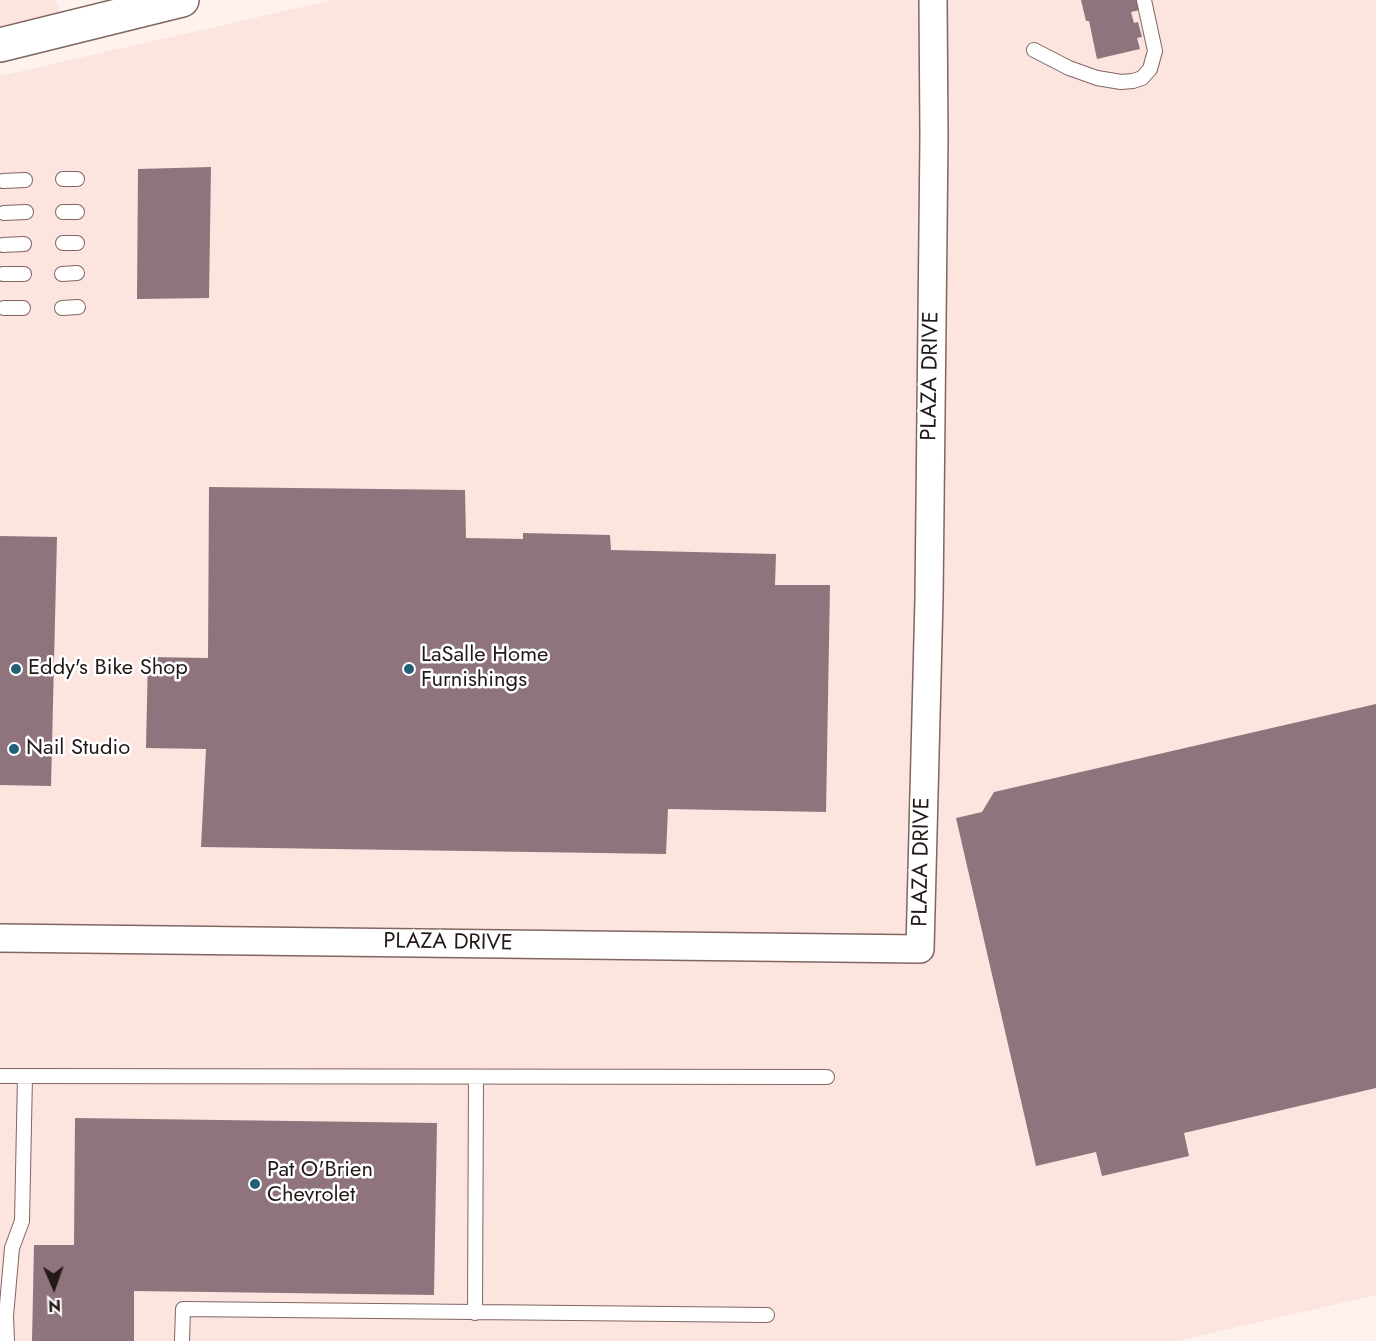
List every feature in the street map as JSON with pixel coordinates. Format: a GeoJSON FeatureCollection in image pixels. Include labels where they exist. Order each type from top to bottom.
{"type":"FeatureCollection","features":[{"type":"Feature","properties":{"kind":"main road"},"geometry":{"type":"LineString","coordinates":[[0,45],[94,17],[182,0]]}},
{"type":"Feature","properties":{"kind":"street","name":"PLAZA DRIVE"},"geometry":{"type":"LineString","coordinates":[[0,938],[920,949],[929,599],[934,136],[933,0]]}},
{"type":"Feature","properties":{"kind":"lane"},"geometry":{"type":"LineString","coordinates":[[1034,51],[1069,68],[1097,78],[1121,82],[1142,78],[1150,69],[1155,51],[1144,0]]}},
{"type":"Feature","properties":{"kind":"lane"},"geometry":{"type":"LineString","coordinates":[[63,179],[77,179]]}},
{"type":"Feature","properties":{"kind":"lane"},"geometry":{"type":"LineString","coordinates":[[3,181],[25,180]]}},
{"type":"Feature","properties":{"kind":"lane"},"geometry":{"type":"LineString","coordinates":[[63,212],[77,212]]}},
{"type":"Feature","properties":{"kind":"lane"},"geometry":{"type":"LineString","coordinates":[[4,213],[26,213]]}},
{"type":"Feature","properties":{"kind":"lane"},"geometry":{"type":"LineString","coordinates":[[63,243],[77,243]]}},
{"type":"Feature","properties":{"kind":"lane"},"geometry":{"type":"LineString","coordinates":[[3,245],[24,244]]}},
{"type":"Feature","properties":{"kind":"lane"},"geometry":{"type":"LineString","coordinates":[[62,274],[77,273]]}},
{"type":"Feature","properties":{"kind":"lane"},"geometry":{"type":"LineString","coordinates":[[3,274],[24,274]]}},
{"type":"Feature","properties":{"kind":"lane"},"geometry":{"type":"LineString","coordinates":[[4,308],[23,308]]}},
{"type":"Feature","properties":{"kind":"lane"},"geometry":{"type":"LineString","coordinates":[[62,308],[78,308]]}},
{"type":"Feature","properties":{"kind":"lane"},"geometry":{"type":"LineString","coordinates":[[0,1076],[827,1077]]}},
{"type":"Feature","properties":{"kind":"lane"},"geometry":{"type":"LineString","coordinates":[[7,1341],[3,1316],[12,1248],[22,1221],[25,1076]]}},
{"type":"Feature","properties":{"kind":"lane"},"geometry":{"type":"LineString","coordinates":[[475,1313],[476,1077]]}},
{"type":"Feature","properties":{"kind":"lane"},"geometry":{"type":"LineString","coordinates":[[182,1341],[183,1309],[767,1315]]}},
{"type":"Feature","properties":{"kind":"shaded area"},"geometry":{"type":"Polygon","coordinates":[[[0,0],[56,0],[62,19],[0,33],[0,0]]]}},
{"type":"Feature","properties":{"kind":"shaded area"},"geometry":{"type":"Polygon","coordinates":[[[333,0],[1376,0],[1376,1295],[1176,1341],[0,1341],[0,76],[333,0]]]}},
{"type":"Feature","properties":{"kind":"building"},"geometry":{"type":"Polygon","coordinates":[[[1081,0],[1138,0],[1140,10],[1131,12],[1134,23],[1138,22],[1142,37],[1137,38],[1140,49],[1097,59],[1089,21],[1086,21],[1081,0]]]}},
{"type":"Feature","properties":{"kind":"building"},"geometry":{"type":"Polygon","coordinates":[[[211,167],[209,298],[137,299],[138,169],[211,167]]]}},
{"type":"Feature","properties":{"kind":"building"},"geometry":{"type":"Polygon","coordinates":[[[209,487],[465,490],[466,538],[523,539],[523,533],[610,535],[611,550],[776,554],[775,585],[830,585],[826,812],[668,809],[666,854],[201,847],[206,749],[146,748],[148,657],[208,658],[209,487]]]}},
{"type":"Feature","properties":{"kind":"building"},"geometry":{"type":"Polygon","coordinates":[[[0,536],[57,537],[51,786],[0,785],[0,536]]]}},
{"type":"Feature","properties":{"kind":"building"},"geometry":{"type":"Polygon","coordinates":[[[1376,704],[1376,1088],[1184,1133],[1189,1156],[1102,1176],[1096,1152],[1036,1166],[956,818],[982,812],[994,792],[1376,704]]]}},
{"type":"Feature","properties":{"kind":"building","name":"Pat O'Brien Chevrolet"},"geometry":{"type":"Polygon","coordinates":[[[75,1118],[437,1123],[434,1295],[134,1291],[134,1341],[32,1341],[34,1245],[74,1245],[75,1118]]]}},
{"type":"Feature","properties":{"kind":"place","name":"Eddy's Bike Shop"},"geometry":{"type":"Point","coordinates":[16,669]}},
{"type":"Feature","properties":{"kind":"place","name":"LaSalle Home Furnishings"},"geometry":{"type":"Point","coordinates":[409,669]}},
{"type":"Feature","properties":{"kind":"place","name":"Nail Studio"},"geometry":{"type":"Point","coordinates":[14,749]}},
{"type":"Feature","properties":{"kind":"place","name":"Pat O'Brien Chevrolet"},"geometry":{"type":"Point","coordinates":[255,1184]}}]}
